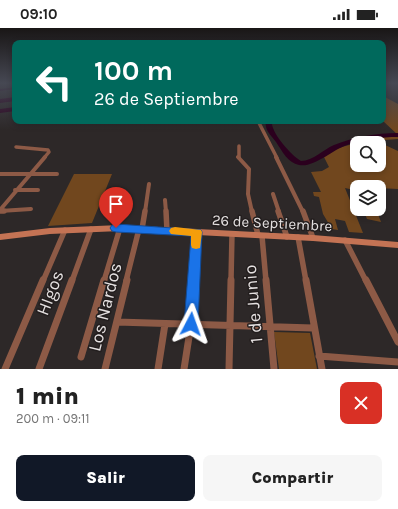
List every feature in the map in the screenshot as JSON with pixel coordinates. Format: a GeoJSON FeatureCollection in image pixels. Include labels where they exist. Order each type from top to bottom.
{"type":"FeatureCollection","features":[{"type":"Feature","properties":{"kind":"street"},"geometry":{"type":"LineString","coordinates":[[260,124],[298,199],[313,238]]}},
{"type":"Feature","properties":{"kind":"street","name":"1 de Junio"},"geometry":{"type":"LineString","coordinates":[[239,146],[237,154],[238,157],[249,169],[248,194],[260,236],[274,369]]}},
{"type":"Feature","properties":{"kind":"street"},"geometry":{"type":"LineString","coordinates":[[0,210],[49,152],[48,150],[16,147]]}},
{"type":"Feature","properties":{"kind":"street"},"geometry":{"type":"LineString","coordinates":[[0,174],[57,174]]}},
{"type":"Feature","properties":{"kind":"street","name":"Los Nardos"},"geometry":{"type":"LineString","coordinates":[[105,369],[141,229],[149,184]]}},
{"type":"Feature","properties":{"kind":"street"},"geometry":{"type":"LineString","coordinates":[[16,190],[38,190]]}},
{"type":"Feature","properties":{"kind":"street"},"geometry":{"type":"LineString","coordinates":[[273,194],[287,237]]}},
{"type":"Feature","properties":{"kind":"street"},"geometry":{"type":"LineString","coordinates":[[165,200],[167,231]]}},
{"type":"Feature","properties":{"kind":"street"},"geometry":{"type":"LineString","coordinates":[[0,210],[31,209]]}},
{"type":"Feature","properties":{"kind":"street"},"geometry":{"type":"LineString","coordinates":[[81,357],[120,228]]}},
{"type":"Feature","properties":{"kind":"street","name":"26 de Septiembre"},"geometry":{"type":"LineString","coordinates":[[0,237],[65,230],[120,228],[298,237],[398,245]]}},
{"type":"Feature","properties":{"kind":"street","name":"HIgos"},"geometry":{"type":"LineString","coordinates":[[39,369],[91,229]]}},
{"type":"Feature","properties":{"kind":"street"},"geometry":{"type":"LineString","coordinates":[[4,365],[65,230]]}},
{"type":"Feature","properties":{"kind":"street"},"geometry":{"type":"LineString","coordinates":[[184,369],[191,324],[197,232]]}},
{"type":"Feature","properties":{"kind":"street"},"geometry":{"type":"LineString","coordinates":[[229,369],[232,234]]}},
{"type":"Feature","properties":{"kind":"street"},"geometry":{"type":"LineString","coordinates":[[298,237],[313,328],[322,369]]}},
{"type":"Feature","properties":{"kind":"street"},"geometry":{"type":"LineString","coordinates":[[345,240],[398,342]]}},
{"type":"Feature","properties":{"kind":"street"},"geometry":{"type":"LineString","coordinates":[[117,322],[313,328]]}},
{"type":"Feature","properties":{"kind":"street"},"geometry":{"type":"LineString","coordinates":[[158,369],[165,324]]}},
{"type":"Feature","properties":{"kind":"street"},"geometry":{"type":"LineString","coordinates":[[319,356],[398,362]]}},
{"type":"Feature","properties":{"kind":"shaded area"},"geometry":{"type":"Polygon","coordinates":[[[386,99],[398,104],[398,135],[386,124],[386,99]]]}},
{"type":"Feature","properties":{"kind":"shaded area"},"geometry":{"type":"Polygon","coordinates":[[[386,136],[398,137],[398,139],[386,140],[386,136]]]}},
{"type":"Feature","properties":{"kind":"shaded area"},"geometry":{"type":"Polygon","coordinates":[[[350,145],[350,172],[386,172],[386,145],[398,151],[398,189],[386,188],[386,180],[350,180],[350,189],[345,188],[350,200],[350,216],[356,216],[363,233],[349,232],[345,221],[335,219],[338,230],[332,229],[323,214],[319,197],[314,196],[313,192],[321,192],[311,172],[322,171],[329,167],[324,157],[332,151],[350,145]]]}},
{"type":"Feature","properties":{"kind":"shaded area"},"geometry":{"type":"Polygon","coordinates":[[[74,174],[112,174],[92,223],[48,226],[74,174]]]}},
{"type":"Feature","properties":{"kind":"shaded area"},"geometry":{"type":"Polygon","coordinates":[[[366,216],[379,216],[381,222],[367,219],[366,216]]]}},
{"type":"Feature","properties":{"kind":"shaded area"},"geometry":{"type":"Polygon","coordinates":[[[274,332],[310,333],[317,369],[279,369],[274,332]]]}},
{"type":"Feature","properties":{"kind":"waterway"},"geometry":{"type":"LineString","coordinates":[[0,101],[12,99]]}},
{"type":"Feature","properties":{"kind":"waterway"},"geometry":{"type":"LineString","coordinates":[[0,111],[12,109]]}},
{"type":"Feature","properties":{"kind":"waterway"},"geometry":{"type":"LineString","coordinates":[[268,124],[272,133],[284,150],[300,163],[308,163],[334,147],[352,141],[371,137],[398,135]]}},
{"type":"Feature","properties":{"kind":"slow traffic"},"geometry":{"type":"LineString","coordinates":[[175,231],[197,232],[196,245]]}},
{"type":"Feature","properties":{"kind":"route"},"geometry":{"type":"LineString","coordinates":[[116,228],[197,232],[191,324]]}}]}
